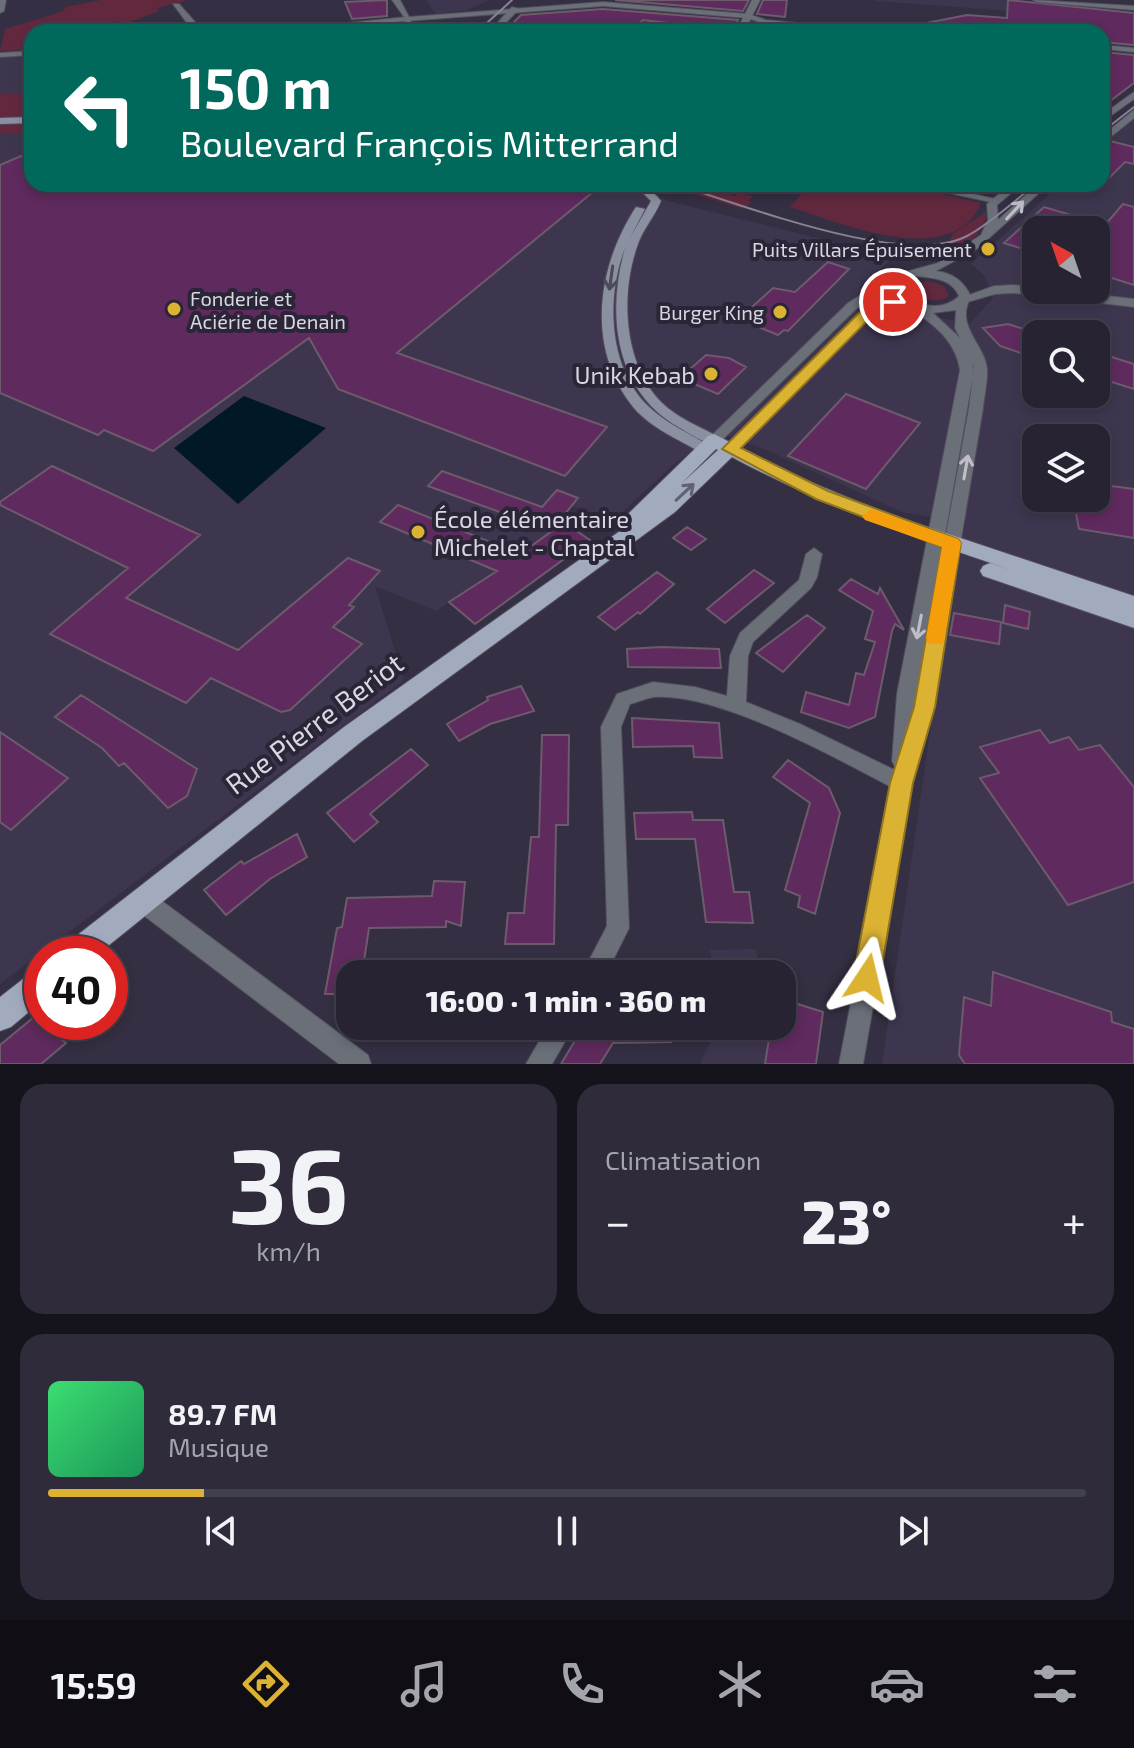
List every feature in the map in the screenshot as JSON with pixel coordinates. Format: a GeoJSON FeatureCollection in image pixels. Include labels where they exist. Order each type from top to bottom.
{"type":"FeatureCollection","features":[{"type":"Feature","properties":{"kind":"main road"},"geometry":{"type":"LineString","coordinates":[[0,121],[24,120]]}},
{"type":"Feature","properties":{"kind":"main road"},"geometry":{"type":"LineString","coordinates":[[637,192],[644,202],[623,235],[612,268],[608,316],[623,382],[638,405],[659,421],[718,449],[818,505],[943,547],[1134,604]]}},
{"type":"Feature","properties":{"kind":"main road","name":"Rue Pierre Beriot"},"geometry":{"type":"LineString","coordinates":[[98,936],[333,750],[668,507],[718,449]]}},
{"type":"Feature","properties":{"kind":"main road"},"geometry":{"type":"LineString","coordinates":[[943,547],[1134,620]]}},
{"type":"Feature","properties":{"kind":"main road"},"geometry":{"type":"LineString","coordinates":[[0,1016],[24,997]]}},
{"type":"Feature","properties":{"kind":"street"},"geometry":{"type":"LineString","coordinates":[[0,11],[2,0]]}},
{"type":"Feature","properties":{"kind":"street"},"geometry":{"type":"LineString","coordinates":[[396,0],[410,24]]}},
{"type":"Feature","properties":{"kind":"street"},"geometry":{"type":"LineString","coordinates":[[744,24],[756,0]]}},
{"type":"Feature","properties":{"kind":"street"},"geometry":{"type":"LineString","coordinates":[[1037,0],[1134,8]]}},
{"type":"Feature","properties":{"kind":"street"},"geometry":{"type":"LineString","coordinates":[[368,24],[624,2],[748,16],[784,24]]}},
{"type":"Feature","properties":{"kind":"street"},"geometry":{"type":"LineString","coordinates":[[176,6],[191,24]]}},
{"type":"Feature","properties":{"kind":"street"},"geometry":{"type":"LineString","coordinates":[[501,24],[515,9]]}},
{"type":"Feature","properties":{"kind":"street"},"geometry":{"type":"LineString","coordinates":[[1110,48],[1134,50]]}},
{"type":"Feature","properties":{"kind":"street"},"geometry":{"type":"LineString","coordinates":[[0,55],[24,54]]}},
{"type":"Feature","properties":{"kind":"street"},"geometry":{"type":"LineString","coordinates":[[1110,113],[1134,95]]}},
{"type":"Feature","properties":{"kind":"street"},"geometry":{"type":"LineString","coordinates":[[1110,134],[1134,113]]}},
{"type":"Feature","properties":{"kind":"street"},"geometry":{"type":"LineString","coordinates":[[954,192],[995,200]]}},
{"type":"Feature","properties":{"kind":"street"},"geometry":{"type":"LineString","coordinates":[[986,235],[993,220],[991,207],[1006,192]]}},
{"type":"Feature","properties":{"kind":"street","name":"Rue Pierre Beriot"},"geometry":{"type":"LineString","coordinates":[[718,449],[852,306],[895,278],[954,259],[1035,192]]}},
{"type":"Feature","properties":{"kind":"street"},"geometry":{"type":"LineString","coordinates":[[949,278],[948,268],[954,259]]}},
{"type":"Feature","properties":{"kind":"street"},"geometry":{"type":"LineString","coordinates":[[851,1064],[902,783],[906,694],[943,547],[981,374],[977,354],[961,328],[964,290],[949,278],[919,272]]}},
{"type":"Feature","properties":{"kind":"street"},"geometry":{"type":"LineString","coordinates":[[895,278],[892,289],[933,319],[959,345],[967,370],[943,547]]}},
{"type":"Feature","properties":{"kind":"street","name":"Rue Pierre Beriot"},"geometry":{"type":"LineString","coordinates":[[718,449],[868,311],[881,304],[909,303],[940,309],[994,290],[1013,289],[1134,303]]}},
{"type":"Feature","properties":{"kind":"street"},"geometry":{"type":"LineString","coordinates":[[736,705],[739,656],[746,638],[805,584],[814,554]]}},
{"type":"Feature","properties":{"kind":"street"},"geometry":{"type":"LineString","coordinates":[[601,960],[618,928],[611,727],[615,708],[628,697],[642,692],[700,694],[736,705],[902,783]]}},
{"type":"Feature","properties":{"kind":"street"},"geometry":{"type":"LineString","coordinates":[[142,900],[359,1064]]}},
{"type":"Feature","properties":{"kind":"street"},"geometry":{"type":"LineString","coordinates":[[538,1064],[553,1040]]}},
{"type":"Feature","properties":{"kind":"shaded area"},"geometry":{"type":"Polygon","coordinates":[[[101,0],[187,0],[157,8],[159,11],[127,23],[24,24],[24,50],[0,51],[5,29],[64,11],[65,7],[101,0]]]}},
{"type":"Feature","properties":{"kind":"shaded area"},"geometry":{"type":"Polygon","coordinates":[[[426,0],[490,0],[465,11],[435,14],[426,0]]]}},
{"type":"Feature","properties":{"kind":"shaded area"},"geometry":{"type":"Polygon","coordinates":[[[876,0],[1012,0],[1012,11],[876,1],[876,0]]]}},
{"type":"Feature","properties":{"kind":"shaded area"},"geometry":{"type":"Polygon","coordinates":[[[24,56],[24,93],[0,93],[0,57],[24,56]]]}},
{"type":"Feature","properties":{"kind":"shaded area"},"geometry":{"type":"Polygon","coordinates":[[[0,93],[24,93],[24,132],[0,134],[0,93]]]}},
{"type":"Feature","properties":{"kind":"shaded area"},"geometry":{"type":"Polygon","coordinates":[[[1134,119],[1134,1064],[882,1064],[934,704],[965,523],[902,512],[764,449],[717,432],[673,465],[614,520],[563,503],[558,513],[590,540],[475,624],[449,602],[436,611],[375,586],[404,680],[64,936],[24,936],[24,966],[0,984],[0,134],[24,132],[24,192],[642,192],[894,257],[859,288],[910,311],[969,324],[993,298],[985,276],[971,264],[1022,219],[1022,304],[1110,304],[1110,216],[1025,216],[1052,192],[1110,192],[1110,138],[1134,119]]]}},
{"type":"Feature","properties":{"kind":"shaded area"},"geometry":{"type":"Polygon","coordinates":[[[723,192],[753,196],[748,201],[752,202],[743,209],[690,193],[723,192]]]}},
{"type":"Feature","properties":{"kind":"shaded area"},"geometry":{"type":"Polygon","coordinates":[[[803,192],[933,192],[981,203],[966,224],[946,235],[921,239],[864,231],[790,207],[803,192]]]}},
{"type":"Feature","properties":{"kind":"shaded area"},"geometry":{"type":"Polygon","coordinates":[[[986,212],[983,226],[974,238],[949,256],[944,254],[953,234],[986,212]]]}},
{"type":"Feature","properties":{"kind":"shaded area"},"geometry":{"type":"Polygon","coordinates":[[[929,281],[944,286],[949,296],[929,300],[910,291],[912,284],[929,281]]]}},
{"type":"Feature","properties":{"kind":"shaded area"},"geometry":{"type":"Polygon","coordinates":[[[755,949],[759,960],[712,960],[710,950],[755,949]]]}},
{"type":"Feature","properties":{"kind":"shaded area"},"geometry":{"type":"Polygon","coordinates":[[[823,1012],[816,1064],[700,1064],[711,1040],[796,1040],[796,1021],[823,1012]]]}},
{"type":"Feature","properties":{"kind":"water"},"geometry":{"type":"Polygon","coordinates":[[[244,396],[326,428],[238,504],[174,448],[244,396]]]}},
{"type":"Feature","properties":{"kind":"building"},"geometry":{"type":"Polygon","coordinates":[[[387,0],[387,16],[352,19],[345,2],[387,0]]]}},
{"type":"Feature","properties":{"kind":"building"},"geometry":{"type":"Polygon","coordinates":[[[615,0],[749,0],[743,11],[615,0]]]}},
{"type":"Feature","properties":{"kind":"building"},"geometry":{"type":"Polygon","coordinates":[[[763,0],[787,0],[785,17],[757,14],[763,0]]]}},
{"type":"Feature","properties":{"kind":"building"},"geometry":{"type":"Polygon","coordinates":[[[1008,0],[1134,13],[1134,45],[1110,43],[1110,24],[921,24],[967,15],[1007,18],[1008,0]]]}},
{"type":"Feature","properties":{"kind":"building"},"geometry":{"type":"Polygon","coordinates":[[[603,9],[738,20],[736,24],[677,24],[643,20],[638,24],[512,24],[521,15],[603,9]]]}},
{"type":"Feature","properties":{"kind":"building"},"geometry":{"type":"Polygon","coordinates":[[[1110,53],[1134,55],[1134,83],[1110,101],[1110,53]]]}},
{"type":"Feature","properties":{"kind":"building"},"geometry":{"type":"Polygon","coordinates":[[[1110,141],[1134,147],[1134,164],[1125,162],[1110,177],[1110,141]]]}},
{"type":"Feature","properties":{"kind":"building","name":"Fonderie et Aciérie de Denain"},"geometry":{"type":"Polygon","coordinates":[[[24,157],[24,192],[593,192],[397,353],[607,427],[565,476],[338,389],[309,338],[153,451],[104,430],[98,435],[0,393],[0,165],[24,157]]]}},
{"type":"Feature","properties":{"kind":"building"},"geometry":{"type":"Polygon","coordinates":[[[1123,204],[1134,207],[1134,285],[1110,277],[1110,219],[1123,204]]]}},
{"type":"Feature","properties":{"kind":"building"},"geometry":{"type":"Polygon","coordinates":[[[1044,207],[1074,216],[1034,216],[1044,207]]]}},
{"type":"Feature","properties":{"kind":"building"},"geometry":{"type":"Polygon","coordinates":[[[1022,227],[1022,249],[1004,243],[1022,227]]]}},
{"type":"Feature","properties":{"kind":"building"},"geometry":{"type":"Polygon","coordinates":[[[828,262],[849,269],[788,331],[784,330],[778,335],[739,319],[773,288],[795,292],[828,262]]]}},
{"type":"Feature","properties":{"kind":"building"},"geometry":{"type":"Polygon","coordinates":[[[1008,324],[1022,328],[1022,353],[1000,346],[983,328],[1008,324]]]}},
{"type":"Feature","properties":{"kind":"building","name":"Unik Kebab"},"geometry":{"type":"Polygon","coordinates":[[[706,355],[729,358],[746,367],[718,394],[680,378],[706,355]]]}},
{"type":"Feature","properties":{"kind":"building"},"geometry":{"type":"Polygon","coordinates":[[[1110,356],[1134,364],[1134,389],[1110,381],[1110,356]]]}},
{"type":"Feature","properties":{"kind":"building"},"geometry":{"type":"Polygon","coordinates":[[[846,394],[920,423],[866,489],[788,456],[846,394]]]}},
{"type":"Feature","properties":{"kind":"building"},"geometry":{"type":"Polygon","coordinates":[[[52,466],[200,535],[126,598],[238,650],[348,558],[380,571],[349,605],[354,607],[333,627],[362,644],[290,710],[281,712],[211,678],[186,703],[50,634],[128,568],[0,505],[0,502],[52,466]]]}},
{"type":"Feature","properties":{"kind":"building"},"geometry":{"type":"Polygon","coordinates":[[[442,471],[542,507],[557,490],[578,498],[560,520],[590,540],[475,624],[449,602],[497,571],[380,522],[398,505],[520,554],[552,531],[428,486],[442,471]]]}},
{"type":"Feature","properties":{"kind":"building"},"geometry":{"type":"Polygon","coordinates":[[[1110,486],[1134,489],[1134,538],[1079,529],[1076,512],[1110,512],[1110,486]]]}},
{"type":"Feature","properties":{"kind":"building"},"geometry":{"type":"Polygon","coordinates":[[[687,527],[706,539],[691,550],[673,538],[687,527]]]}},
{"type":"Feature","properties":{"kind":"building"},"geometry":{"type":"Polygon","coordinates":[[[754,570],[774,583],[725,623],[707,609],[754,570]]]}},
{"type":"Feature","properties":{"kind":"building"},"geometry":{"type":"Polygon","coordinates":[[[657,572],[674,584],[640,614],[638,612],[615,630],[598,617],[657,572]]]}},
{"type":"Feature","properties":{"kind":"building"},"geometry":{"type":"Polygon","coordinates":[[[851,579],[878,594],[880,588],[904,630],[895,624],[892,631],[875,717],[849,728],[801,712],[806,692],[849,705],[856,673],[864,675],[875,642],[865,639],[873,611],[839,590],[851,579]]]}},
{"type":"Feature","properties":{"kind":"building"},"geometry":{"type":"Polygon","coordinates":[[[1005,605],[1030,612],[1028,629],[1003,623],[1005,605]]]}},
{"type":"Feature","properties":{"kind":"building"},"geometry":{"type":"Polygon","coordinates":[[[954,613],[1001,622],[999,644],[950,635],[954,613]]]}},
{"type":"Feature","properties":{"kind":"building"},"geometry":{"type":"Polygon","coordinates":[[[807,615],[825,628],[783,672],[756,653],[807,615]]]}},
{"type":"Feature","properties":{"kind":"building"},"geometry":{"type":"Polygon","coordinates":[[[627,649],[719,649],[721,668],[628,667],[627,649]]]}},
{"type":"Feature","properties":{"kind":"building"},"geometry":{"type":"Polygon","coordinates":[[[521,686],[534,711],[490,724],[459,741],[447,724],[488,700],[487,697],[521,686]]]}},
{"type":"Feature","properties":{"kind":"building"},"geometry":{"type":"Polygon","coordinates":[[[81,695],[197,769],[187,796],[168,808],[124,763],[119,766],[102,748],[55,717],[81,695]]]}},
{"type":"Feature","properties":{"kind":"building"},"geometry":{"type":"Polygon","coordinates":[[[632,718],[719,723],[722,758],[694,757],[693,746],[633,747],[632,718]]]}},
{"type":"Feature","properties":{"kind":"building"},"geometry":{"type":"Polygon","coordinates":[[[1040,730],[1050,743],[1069,737],[1079,750],[1100,745],[1134,787],[1134,882],[1068,905],[980,778],[999,773],[980,747],[1040,730]]]}},
{"type":"Feature","properties":{"kind":"building"},"geometry":{"type":"Polygon","coordinates":[[[0,732],[68,778],[11,830],[0,822],[0,732]]]}},
{"type":"Feature","properties":{"kind":"building"},"geometry":{"type":"Polygon","coordinates":[[[542,735],[569,735],[568,825],[556,825],[554,944],[505,944],[508,913],[524,913],[531,837],[539,837],[542,735]]]}},
{"type":"Feature","properties":{"kind":"building"},"geometry":{"type":"Polygon","coordinates":[[[411,749],[428,765],[370,814],[378,822],[354,842],[327,813],[411,749]]]}},
{"type":"Feature","properties":{"kind":"building"},"geometry":{"type":"Polygon","coordinates":[[[788,760],[829,788],[840,813],[815,914],[798,907],[800,896],[785,890],[810,803],[773,777],[788,760]]]}},
{"type":"Feature","properties":{"kind":"building"},"geometry":{"type":"Polygon","coordinates":[[[692,812],[693,820],[723,820],[734,892],[749,892],[753,923],[706,922],[695,839],[636,839],[634,813],[692,812]]]}},
{"type":"Feature","properties":{"kind":"building"},"geometry":{"type":"Polygon","coordinates":[[[297,834],[307,857],[270,879],[226,915],[204,890],[241,861],[244,864],[297,834]]]}},
{"type":"Feature","properties":{"kind":"building"},"geometry":{"type":"Polygon","coordinates":[[[434,881],[465,882],[461,926],[446,921],[446,927],[369,928],[364,960],[336,960],[336,994],[325,994],[337,928],[342,927],[347,898],[432,896],[434,881]]]}},
{"type":"Feature","properties":{"kind":"building"},"geometry":{"type":"Polygon","coordinates":[[[993,972],[1111,1012],[1112,1022],[1134,1029],[1134,1064],[965,1064],[959,1055],[964,997],[991,1006],[993,972]]]}},
{"type":"Feature","properties":{"kind":"building"},"geometry":{"type":"Polygon","coordinates":[[[796,1003],[823,1012],[816,1064],[765,1064],[769,1040],[796,1040],[796,1003]]]}},
{"type":"Feature","properties":{"kind":"building"},"geometry":{"type":"Polygon","coordinates":[[[24,1025],[24,1040],[62,1040],[66,1043],[41,1064],[0,1064],[0,1045],[24,1025]]]}},
{"type":"Feature","properties":{"kind":"building"},"geometry":{"type":"Polygon","coordinates":[[[575,1040],[671,1040],[613,1043],[600,1064],[561,1064],[575,1040]]]}},
{"type":"Feature","properties":{"kind":"tram line"},"geometry":{"type":"LineString","coordinates":[[486,24],[512,0]]}},
{"type":"Feature","properties":{"kind":"tram line"},"geometry":{"type":"LineString","coordinates":[[1110,126],[1134,107]]}},
{"type":"Feature","properties":{"kind":"tram line"},"geometry":{"type":"LineString","coordinates":[[699,192],[822,230],[904,245],[939,244],[967,236],[1026,192]]}},
{"type":"Feature","properties":{"kind":"slow traffic"},"geometry":{"type":"LineString","coordinates":[[871,516],[952,543],[936,638]]}},
{"type":"Feature","properties":{"kind":"place","name":"Puits Villars Épuisement"},"geometry":{"type":"Point","coordinates":[988,249]}},
{"type":"Feature","properties":{"kind":"place","name":"Fonderie et Aciérie de Denain"},"geometry":{"type":"Point","coordinates":[174,309]}},
{"type":"Feature","properties":{"kind":"place","name":"Burger King"},"geometry":{"type":"Point","coordinates":[780,312]}},
{"type":"Feature","properties":{"kind":"place","name":"Unik Kebab"},"geometry":{"type":"Point","coordinates":[711,374]}},
{"type":"Feature","properties":{"kind":"place","name":"École élémentaire Michelet - Chaptal"},"geometry":{"type":"Point","coordinates":[418,532]}},
{"type":"Feature","properties":{"kind":"route"},"geometry":{"type":"LineString","coordinates":[[867,978],[902,783],[924,707],[952,543],[822,495],[730,449],[867,313],[876,306],[893,302]]}}]}
